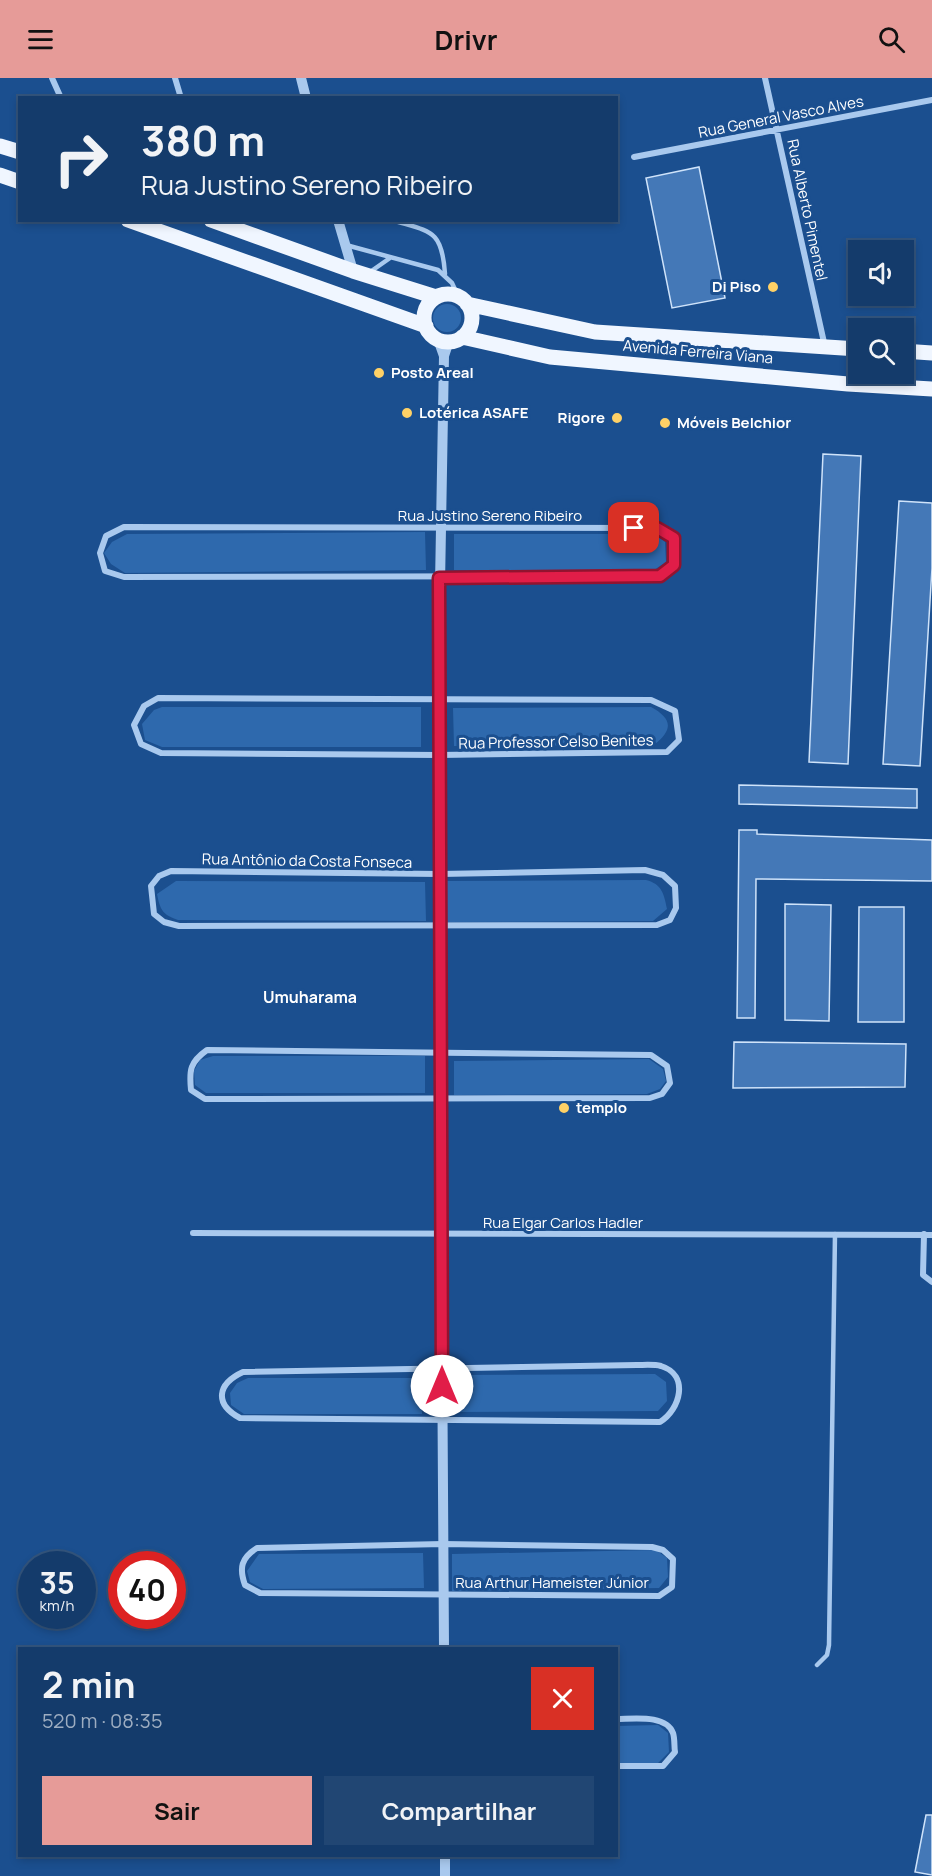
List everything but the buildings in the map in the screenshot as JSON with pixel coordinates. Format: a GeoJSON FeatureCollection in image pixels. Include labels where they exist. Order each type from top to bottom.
{"type":"FeatureCollection","features":[{"type":"Feature","properties":{"kind":"main road"},"geometry":{"type":"LineString","coordinates":[[0,146],[18,151]]}},
{"type":"Feature","properties":{"kind":"main road"},"geometry":{"type":"LineString","coordinates":[[0,175],[18,181]]}},
{"type":"Feature","properties":{"kind":"main road"},"geometry":{"type":"LineString","coordinates":[[134,222],[426,326],[450,339],[471,325],[472,317],[462,300],[447,294],[436,297],[427,306],[426,326]]}},
{"type":"Feature","properties":{"kind":"main road"},"geometry":{"type":"LineString","coordinates":[[218,222],[359,273],[436,297]]}},
{"type":"Feature","properties":{"kind":"main road","name":"Avenida Ferreira Viana"},"geometry":{"type":"LineString","coordinates":[[462,300],[595,332],[848,348]]}},
{"type":"Feature","properties":{"kind":"main road","name":"Avenida Ferreira Viana"},"geometry":{"type":"LineString","coordinates":[[450,339],[550,357],[848,384],[932,389]]}},
{"type":"Feature","properties":{"kind":"main road"},"geometry":{"type":"LineString","coordinates":[[914,352],[932,353]]}},
{"type":"Feature","properties":{"kind":"street"},"geometry":{"type":"LineString","coordinates":[[52,78],[60,96]]}},
{"type":"Feature","properties":{"kind":"street"},"geometry":{"type":"LineString","coordinates":[[175,78],[180,96]]}},
{"type":"Feature","properties":{"kind":"street"},"geometry":{"type":"LineString","coordinates":[[301,78],[306,96]]}},
{"type":"Feature","properties":{"kind":"street","name":"Rua Alberto Pimentel"},"geometry":{"type":"LineString","coordinates":[[765,78],[825,347]]}},
{"type":"Feature","properties":{"kind":"street","name":"Rua General Vasco Alves"},"geometry":{"type":"LineString","coordinates":[[634,157],[932,100]]}},
{"type":"Feature","properties":{"kind":"street"},"geometry":{"type":"LineString","coordinates":[[339,222],[345,245],[359,273]]}},
{"type":"Feature","properties":{"kind":"street"},"geometry":{"type":"LineString","coordinates":[[444,1647],[438,699],[444,356],[450,339]]}},
{"type":"Feature","properties":{"kind":"street","name":"Rua Justino Sereno Ribeiro"},"geometry":{"type":"LineString","coordinates":[[124,527],[657,528],[674,538],[674,565],[660,576],[439,578],[124,578],[105,571],[100,553],[106,536],[124,527]]}},
{"type":"Feature","properties":{"kind":"street","name":"Rua Professor Celso Benites"},"geometry":{"type":"LineString","coordinates":[[158,698],[651,700],[675,711],[679,740],[667,752],[439,755],[161,753],[141,744],[134,725],[144,706],[158,698]]}},
{"type":"Feature","properties":{"kind":"street","name":"Rua Antônio da Costa Fonseca"},"geometry":{"type":"LineString","coordinates":[[645,870],[663,875],[675,886],[676,908],[670,920],[657,925],[440,924],[178,926],[164,922],[154,914],[151,886],[159,876],[171,871],[440,874],[645,870]]}},
{"type":"Feature","properties":{"kind":"street"},"geometry":{"type":"LineString","coordinates":[[207,1050],[651,1055],[667,1066],[670,1083],[662,1094],[650,1098],[441,1100],[205,1099],[191,1090],[189,1070],[196,1058],[207,1050]]}},
{"type":"Feature","properties":{"kind":"street","name":"Rua Elgar Carlos Hadler"},"geometry":{"type":"LineString","coordinates":[[193,1233],[441,1236],[932,1235]]}},
{"type":"Feature","properties":{"kind":"street"},"geometry":{"type":"LineString","coordinates":[[924,1234],[923,1275],[932,1282]]}},
{"type":"Feature","properties":{"kind":"street"},"geometry":{"type":"LineString","coordinates":[[661,1366],[675,1374],[678,1382],[677,1406],[671,1415],[660,1422],[442,1420],[240,1418],[228,1411],[223,1401],[222,1389],[229,1378],[243,1372],[661,1366]]}},
{"type":"Feature","properties":{"kind":"street","name":"Rua Arthur Hameister Júnior"},"geometry":{"type":"LineString","coordinates":[[443,1544],[652,1547],[663,1550],[673,1559],[672,1587],[658,1596],[443,1595],[260,1593],[245,1585],[240,1571],[246,1555],[257,1548],[443,1544]]}},
{"type":"Feature","properties":{"kind":"street"},"geometry":{"type":"LineString","coordinates":[[618,1719],[651,1719],[664,1723],[673,1732],[675,1752],[663,1766],[618,1766]]}},
{"type":"Feature","properties":{"kind":"street"},"geometry":{"type":"LineString","coordinates":[[445,1857],[445,1876]]}},
{"type":"Feature","properties":{"kind":"lane"},"geometry":{"type":"LineString","coordinates":[[398,222],[432,234],[442,246],[445,274],[462,300]]}},
{"type":"Feature","properties":{"kind":"lane"},"geometry":{"type":"LineString","coordinates":[[345,245],[434,268],[445,274]]}},
{"type":"Feature","properties":{"kind":"lane"},"geometry":{"type":"LineString","coordinates":[[359,273],[390,258]]}},
{"type":"Feature","properties":{"kind":"lane"},"geometry":{"type":"LineString","coordinates":[[817,1665],[826,1655],[829,1645],[835,1234]]}},
{"type":"Feature","properties":{"kind":"shaded area"},"geometry":{"type":"Polygon","coordinates":[[[447,304],[457,308],[461,318],[457,328],[447,332],[437,328],[433,318],[437,308],[447,304]]]}},
{"type":"Feature","properties":{"kind":"shaded area"},"geometry":{"type":"Polygon","coordinates":[[[425,532],[426,570],[125,573],[111,564],[104,553],[112,542],[127,534],[425,532]]]}},
{"type":"Feature","properties":{"kind":"shaded area"},"geometry":{"type":"Polygon","coordinates":[[[454,534],[655,534],[665,542],[666,562],[654,570],[454,570],[454,534]]]}},
{"type":"Feature","properties":{"kind":"shaded area"},"geometry":{"type":"Polygon","coordinates":[[[162,707],[421,707],[421,747],[162,747],[145,740],[142,724],[154,710],[162,707]]]}},
{"type":"Feature","properties":{"kind":"shaded area"},"geometry":{"type":"Polygon","coordinates":[[[651,707],[667,720],[668,725],[665,734],[654,745],[454,746],[453,708],[651,707]]]}},
{"type":"Feature","properties":{"kind":"shaded area"},"geometry":{"type":"Polygon","coordinates":[[[646,880],[659,887],[667,909],[653,921],[446,922],[446,881],[646,880]]]}},
{"type":"Feature","properties":{"kind":"shaded area"},"geometry":{"type":"Polygon","coordinates":[[[176,881],[425,882],[426,921],[178,920],[163,911],[157,894],[176,881]]]}},
{"type":"Feature","properties":{"kind":"shaded area"},"geometry":{"type":"Polygon","coordinates":[[[213,1056],[425,1056],[425,1093],[206,1093],[195,1085],[194,1071],[200,1060],[213,1056]]]}},
{"type":"Feature","properties":{"kind":"shaded area"},"geometry":{"type":"Polygon","coordinates":[[[649,1059],[663,1069],[666,1081],[660,1089],[647,1094],[454,1095],[454,1061],[649,1059]]]}},
{"type":"Feature","properties":{"kind":"shaded area"},"geometry":{"type":"Polygon","coordinates":[[[655,1374],[666,1382],[667,1401],[658,1411],[452,1412],[451,1375],[655,1374]]]}},
{"type":"Feature","properties":{"kind":"shaded area"},"geometry":{"type":"Polygon","coordinates":[[[248,1378],[421,1378],[422,1414],[244,1414],[231,1405],[230,1393],[237,1383],[248,1378]]]}},
{"type":"Feature","properties":{"kind":"shaded area"},"geometry":{"type":"Polygon","coordinates":[[[656,1550],[667,1558],[668,1577],[659,1588],[452,1591],[452,1554],[656,1550]]]}},
{"type":"Feature","properties":{"kind":"shaded area"},"geometry":{"type":"Polygon","coordinates":[[[423,1553],[424,1588],[263,1589],[250,1582],[247,1571],[259,1554],[423,1553]]]}},
{"type":"Feature","properties":{"kind":"shaded area"},"geometry":{"type":"Polygon","coordinates":[[[658,1725],[668,1733],[669,1752],[658,1763],[618,1763],[618,1726],[658,1725]]]}},
{"type":"Feature","properties":{"kind":"place","name":"Di Piso"},"geometry":{"type":"Point","coordinates":[773,287]}},
{"type":"Feature","properties":{"kind":"place","name":"Posto Areal"},"geometry":{"type":"Point","coordinates":[379,373]}},
{"type":"Feature","properties":{"kind":"place","name":"Lotérica ASAFE"},"geometry":{"type":"Point","coordinates":[407,413]}},
{"type":"Feature","properties":{"kind":"place","name":"Rigore"},"geometry":{"type":"Point","coordinates":[617,418]}},
{"type":"Feature","properties":{"kind":"place","name":"Móveis Belchior"},"geometry":{"type":"Point","coordinates":[665,423]}},
{"type":"Feature","properties":{"kind":"place","name":"templo"},"geometry":{"type":"Point","coordinates":[564,1108]}},
{"type":"Feature","properties":{"kind":"district","name":"Umuharama"},"geometry":{"type":"Point","coordinates":[310,997]}},
{"type":"Feature","properties":{"kind":"route"},"geometry":{"type":"LineString","coordinates":[[442,1386],[439,578],[660,576],[674,565],[674,538],[657,528],[634,528]]}}]}
